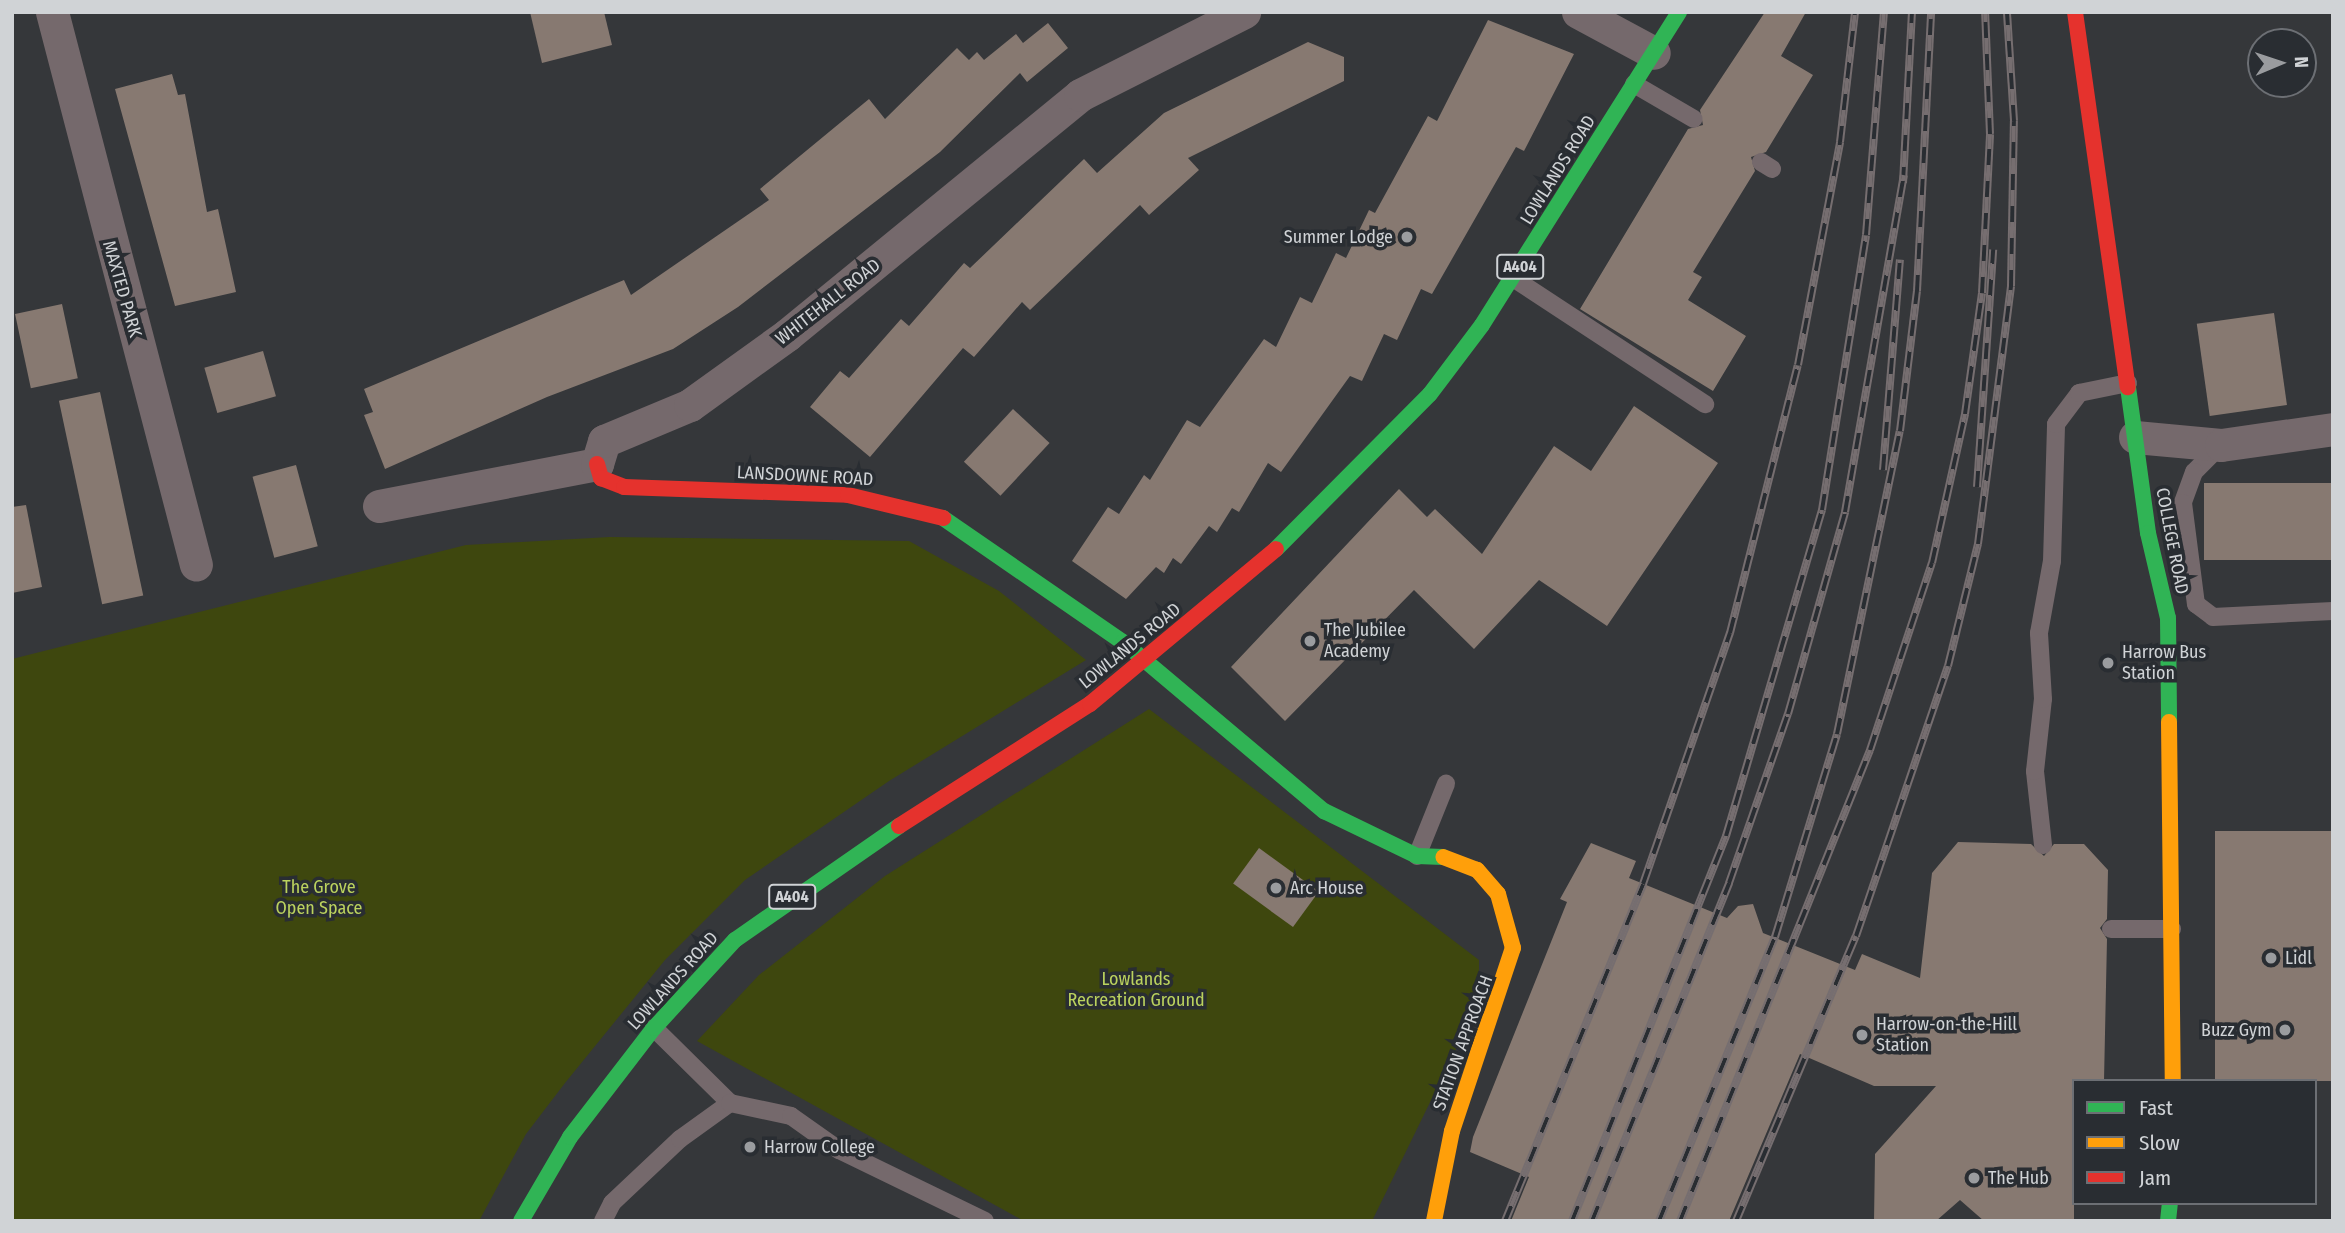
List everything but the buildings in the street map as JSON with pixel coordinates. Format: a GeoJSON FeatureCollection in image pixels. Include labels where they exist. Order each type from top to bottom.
{"type":"FeatureCollection","features":[{"type":"Feature","properties":{"kind":"main road","name":"LOWLANDS ROAD"},"geometry":{"type":"LineString","coordinates":[[521,1221],[570,1137],[654,1028],[735,940],[799,892],[1090,704],[1316,515],[1430,394],[1513,278],[1679,12]]}},
{"type":"Feature","properties":{"kind":"main road","name":"COLLEGE ROAD"},"geometry":{"type":"LineString","coordinates":[[2075,12],[2148,533],[2168,618],[2173,1079]]}},
{"type":"Feature","properties":{"kind":"main road","name":"LANSDOWNE ROAD"},"geometry":{"type":"LineString","coordinates":[[597,464],[601,478],[624,487],[848,495],[925,509],[967,531],[1143,659]]}},
{"type":"Feature","properties":{"kind":"main road","name":"STATION APPROACH"},"geometry":{"type":"LineString","coordinates":[[1143,659],[1324,811],[1417,856],[1447,857],[1477,870],[1498,894],[1513,948],[1497,1011],[1452,1131],[1434,1221]]}},
{"type":"Feature","properties":{"kind":"street","name":"MAXTED PARK"},"geometry":{"type":"LineString","coordinates":[[52,12],[197,565]]}},
{"type":"Feature","properties":{"kind":"street","name":"WHITEHALL ROAD"},"geometry":{"type":"LineString","coordinates":[[597,464],[604,442],[690,405],[787,335],[1080,95],[1244,12]]}},
{"type":"Feature","properties":{"kind":"street"},"geometry":{"type":"LineString","coordinates":[[1578,12],[1654,53]]}},
{"type":"Feature","properties":{"kind":"street"},"geometry":{"type":"LineString","coordinates":[[2135,437],[2221,445],[2333,429]]}},
{"type":"Feature","properties":{"kind":"street"},"geometry":{"type":"LineString","coordinates":[[379,506],[597,464]]}},
{"type":"Feature","properties":{"kind":"lane"},"geometry":{"type":"LineString","coordinates":[[1634,84],[1694,119]]}},
{"type":"Feature","properties":{"kind":"lane"},"geometry":{"type":"LineString","coordinates":[[1513,278],[1706,404]]}},
{"type":"Feature","properties":{"kind":"lane"},"geometry":{"type":"LineString","coordinates":[[2043,845],[2035,771],[2043,699],[2039,633],[2052,561],[2056,425],[2079,393],[2127,383]]}},
{"type":"Feature","properties":{"kind":"lane"},"geometry":{"type":"LineString","coordinates":[[2221,445],[2194,472],[2183,503],[2196,604],[2213,617],[2333,611]]}},
{"type":"Feature","properties":{"kind":"lane"},"geometry":{"type":"LineString","coordinates":[[1417,856],[1446,784]]}},
{"type":"Feature","properties":{"kind":"lane"},"geometry":{"type":"LineString","coordinates":[[2111,929],[2172,929]]}},
{"type":"Feature","properties":{"kind":"lane"},"geometry":{"type":"LineString","coordinates":[[654,1028],[730,1103],[791,1116],[839,1150],[985,1221]]}},
{"type":"Feature","properties":{"kind":"lane"},"geometry":{"type":"LineString","coordinates":[[603,1221],[612,1203],[680,1139],[730,1103]]}},
{"type":"Feature","properties":{"kind":"green space","name":"The Grove Open Space"},"geometry":{"type":"Polygon","coordinates":[[[610,537],[909,541],[999,591],[1086,660],[889,781],[745,880],[665,960],[565,1083],[526,1134],[479,1221],[12,1221],[12,659],[466,545],[610,537]]]}},
{"type":"Feature","properties":{"kind":"green space","name":"Lowlands Recreation Ground"},"geometry":{"type":"Polygon","coordinates":[[[1149,709],[1479,960],[1479,1002],[1372,1221],[1024,1221],[697,1041],[759,975],[885,876],[1149,709]]]}},
{"type":"Feature","properties":{"kind":"railway"},"geometry":{"type":"LineString","coordinates":[[1505,1221],[1643,884],[1730,633],[1798,365],[1840,142],[1855,12]]}},
{"type":"Feature","properties":{"kind":"railway"},"geometry":{"type":"LineString","coordinates":[[1572,1221],[1726,836],[1822,510],[1866,235],[1884,12]]}},
{"type":"Feature","properties":{"kind":"railway"},"geometry":{"type":"LineString","coordinates":[[1903,183],[1912,12]]}},
{"type":"Feature","properties":{"kind":"railway"},"geometry":{"type":"LineString","coordinates":[[1659,1221],[1775,937],[1837,734],[1900,431],[1917,291],[1931,12]]}},
{"type":"Feature","properties":{"kind":"railway"},"geometry":{"type":"LineString","coordinates":[[1680,1221],[1870,750],[1932,563],[1965,414],[1982,293],[1990,134],[1985,12]]}},
{"type":"Feature","properties":{"kind":"railway"},"geometry":{"type":"LineString","coordinates":[[1736,1221],[1856,936],[1948,666],[1978,544],[2011,286],[2014,121],[2007,12]]}},
{"type":"Feature","properties":{"kind":"railway"},"geometry":{"type":"LineString","coordinates":[[1592,1221],[1729,883],[1788,714],[1845,512],[1904,175]]}},
{"type":"Feature","properties":{"kind":"railway"},"geometry":{"type":"LineString","coordinates":[[1977,487],[1993,250]]}},
{"type":"Feature","properties":{"kind":"railway"},"geometry":{"type":"LineString","coordinates":[[1883,470],[1900,260]]}},
{"type":"Feature","properties":{"kind":"traffic: fast"},"geometry":{"type":"LineString","coordinates":[[1276,549],[1430,394],[1482,325],[1679,12]]}},
{"type":"Feature","properties":{"kind":"traffic: fast"},"geometry":{"type":"LineString","coordinates":[[2128,387],[2148,533],[2168,618],[2169,722]]}},
{"type":"Feature","properties":{"kind":"traffic: fast"},"geometry":{"type":"LineString","coordinates":[[943,518],[1123,642],[1324,811],[1417,856],[1443,857]]}},
{"type":"Feature","properties":{"kind":"traffic: fast"},"geometry":{"type":"LineString","coordinates":[[521,1221],[570,1137],[654,1028],[735,940],[899,826]]}},
{"type":"Feature","properties":{"kind":"traffic: fast"},"geometry":{"type":"LineString","coordinates":[[2168,1221],[2170,1205]]}},
{"type":"Feature","properties":{"kind":"traffic: slow"},"geometry":{"type":"LineString","coordinates":[[2169,722],[2173,1079]]}},
{"type":"Feature","properties":{"kind":"traffic: slow"},"geometry":{"type":"LineString","coordinates":[[1434,1221],[1452,1131],[1513,948],[1498,894],[1477,870],[1443,857]]}},
{"type":"Feature","properties":{"kind":"traffic: jam"},"geometry":{"type":"LineString","coordinates":[[2075,12],[2128,387]]}},
{"type":"Feature","properties":{"kind":"traffic: jam"},"geometry":{"type":"LineString","coordinates":[[597,464],[601,478],[624,487],[848,495],[943,518]]}},
{"type":"Feature","properties":{"kind":"traffic: jam"},"geometry":{"type":"LineString","coordinates":[[899,826],[1090,704],[1276,549]]}},
{"type":"Feature","properties":{"kind":"place","name":"Summer Lodge"},"geometry":{"type":"Point","coordinates":[1407,237]}},
{"type":"Feature","properties":{"kind":"place","name":"The Jubilee Academy"},"geometry":{"type":"Point","coordinates":[1310,641]}},
{"type":"Feature","properties":{"kind":"place","name":"Harrow Bus Station"},"geometry":{"type":"Point","coordinates":[2108,663]}},
{"type":"Feature","properties":{"kind":"place","name":"Arc House"},"geometry":{"type":"Point","coordinates":[1276,888]}},
{"type":"Feature","properties":{"kind":"place","name":"Lidl"},"geometry":{"type":"Point","coordinates":[2271,958]}},
{"type":"Feature","properties":{"kind":"place","name":"Buzz Gym"},"geometry":{"type":"Point","coordinates":[2285,1030]}},
{"type":"Feature","properties":{"kind":"place","name":"Harrow-on-the-Hill Station"},"geometry":{"type":"Point","coordinates":[1862,1035]}},
{"type":"Feature","properties":{"kind":"place","name":"Harrow College"},"geometry":{"type":"Point","coordinates":[750,1147]}},
{"type":"Feature","properties":{"kind":"place","name":"The Hub"},"geometry":{"type":"Point","coordinates":[1974,1178]}}]}
